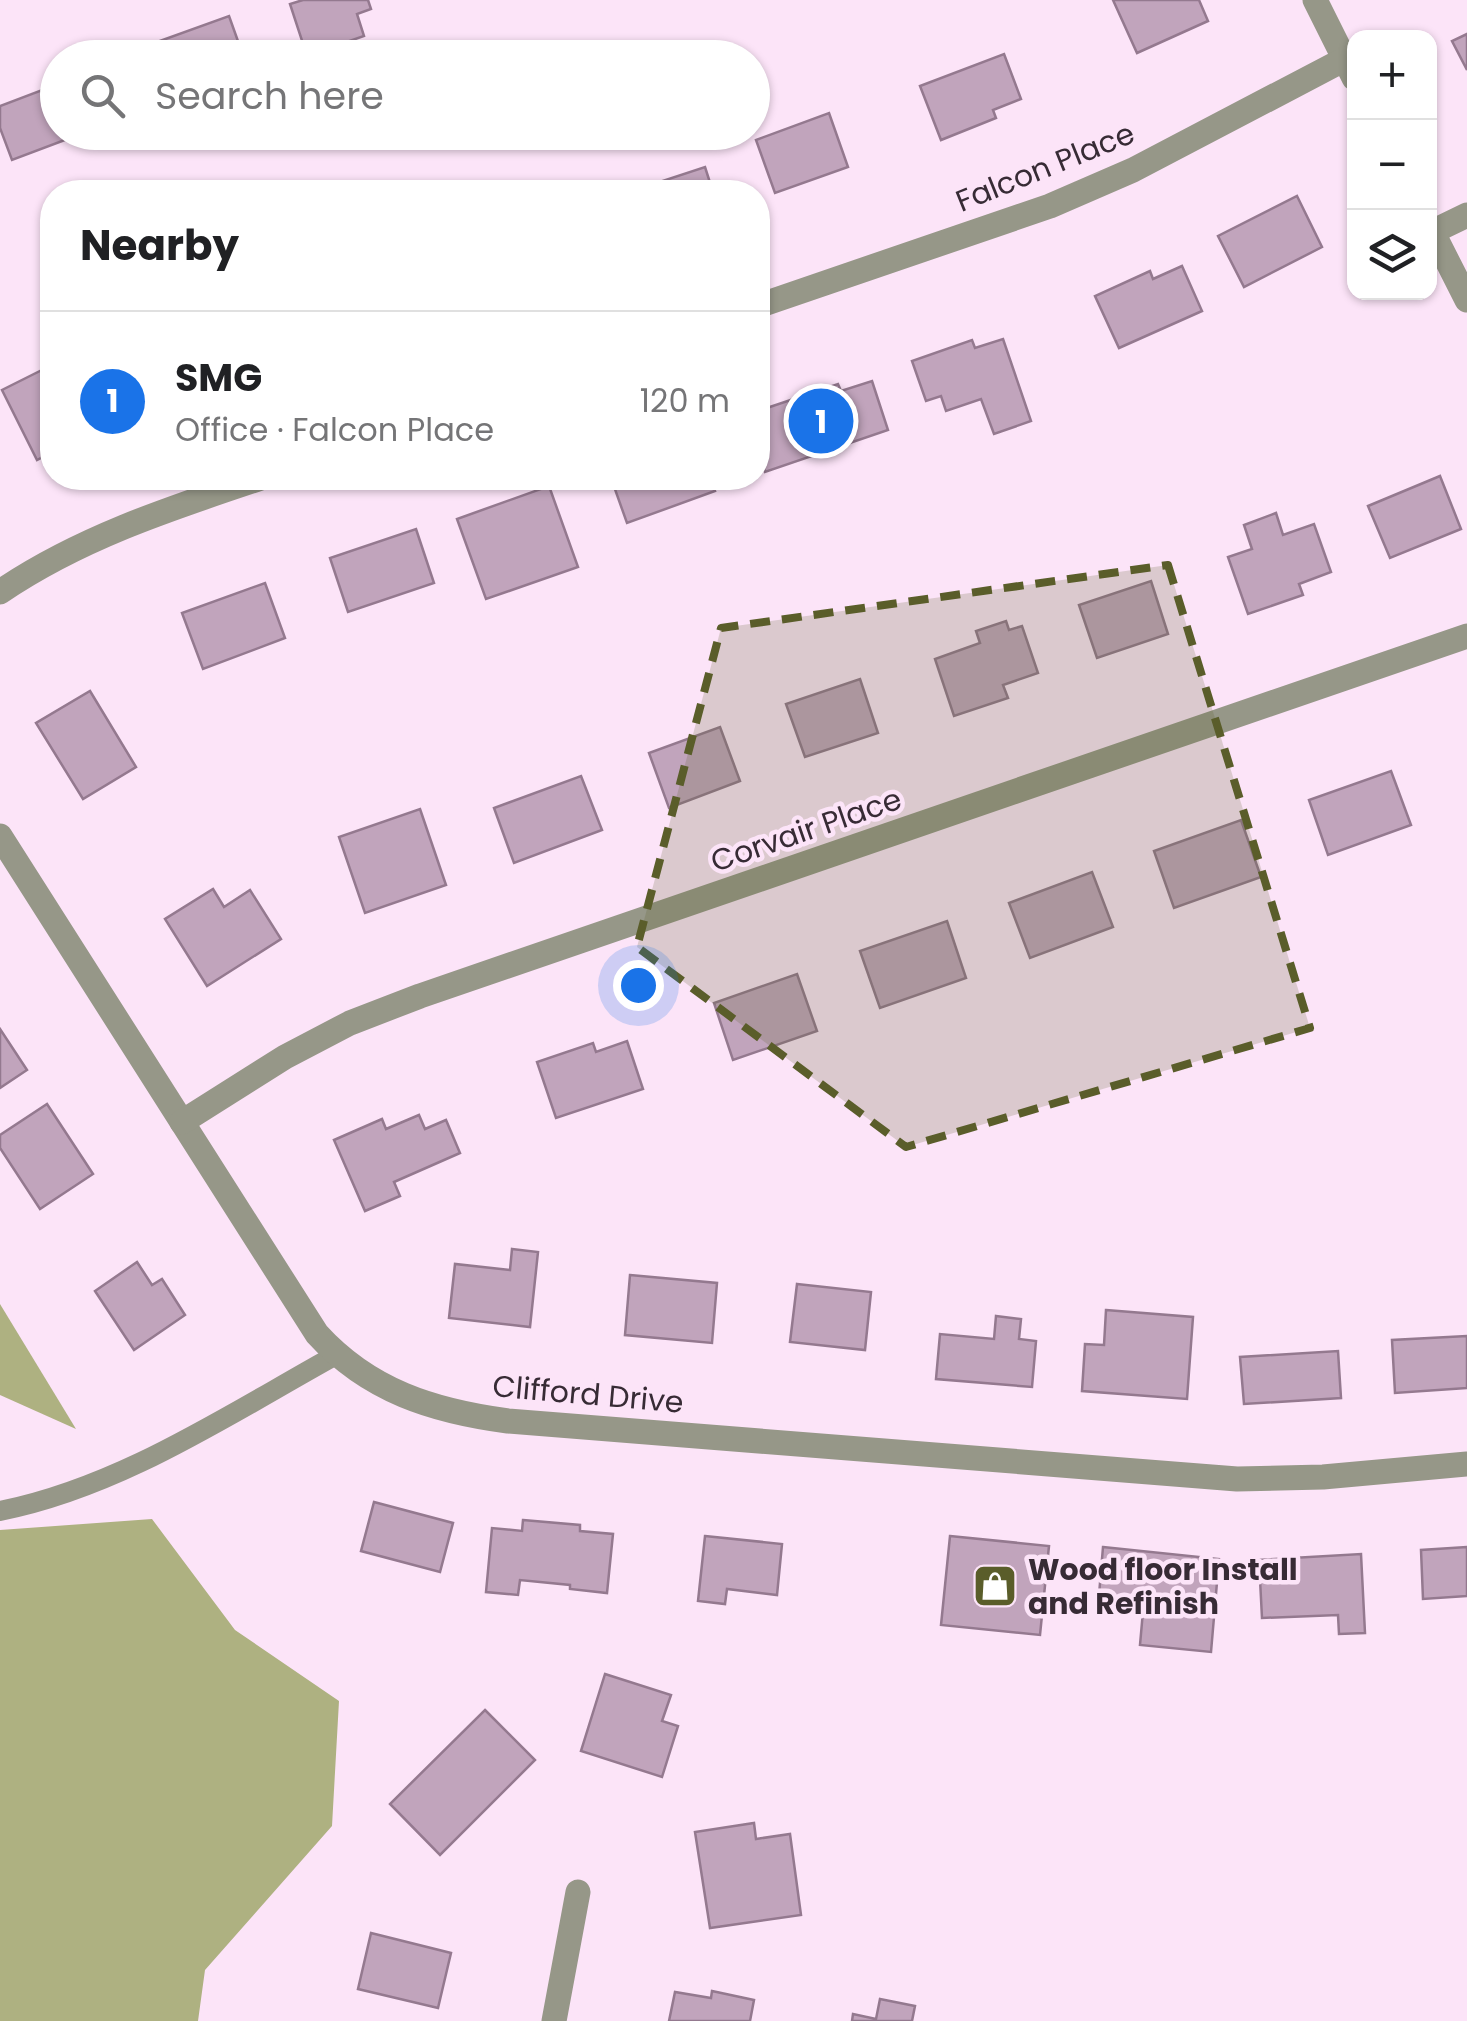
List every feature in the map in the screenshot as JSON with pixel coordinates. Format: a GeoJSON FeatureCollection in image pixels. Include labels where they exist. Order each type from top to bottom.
{"type":"FeatureCollection","features":[{"type":"Feature","properties":{"kind":"street"},"geometry":{"type":"LineString","coordinates":[[1315,0],[1347,63]]}},
{"type":"Feature","properties":{"kind":"street","name":"Falcon Place"},"geometry":{"type":"LineString","coordinates":[[770,302],[1050,206],[1347,70]]}},
{"type":"Feature","properties":{"kind":"street"},"geometry":{"type":"LineString","coordinates":[[1437,227],[1467,215]]}},
{"type":"Feature","properties":{"kind":"street"},"geometry":{"type":"LineString","coordinates":[[1437,241],[1467,300]]}},
{"type":"Feature","properties":{"kind":"street"},"geometry":{"type":"LineString","coordinates":[[0,592],[81,546],[152,515],[226,490]]}},
{"type":"Feature","properties":{"kind":"street","name":"Corvair Place"},"geometry":{"type":"LineString","coordinates":[[182,1122],[285,1057],[350,1023],[420,996],[1467,636]]}},
{"type":"Feature","properties":{"kind":"street","name":"Clifford Drive"},"geometry":{"type":"LineString","coordinates":[[0,836],[316,1334],[371,1381],[412,1401],[458,1414],[508,1421],[1237,1479],[1324,1477],[1467,1464]]}},
{"type":"Feature","properties":{"kind":"street"},"geometry":{"type":"LineString","coordinates":[[554,2021],[578,1892]]}},
{"type":"Feature","properties":{"kind":"lane"},"geometry":{"type":"LineString","coordinates":[[0,1511],[50,1501],[168,1448],[336,1354]]}},
{"type":"Feature","properties":{"kind":"highlighted area"},"geometry":{"type":"Polygon","coordinates":[[[1168,565],[1310,1028],[906,1147],[637,947],[721,628],[1168,565]]]}},
{"type":"Feature","properties":{"kind":"green space"},"geometry":{"type":"Polygon","coordinates":[[[0,1304],[76,1429],[0,1395],[0,1304]]]}},
{"type":"Feature","properties":{"kind":"green space"},"geometry":{"type":"Polygon","coordinates":[[[152,1519],[235,1630],[339,1701],[332,1826],[205,1970],[198,2021],[0,2021],[0,1530],[152,1519]]]}},
{"type":"Feature","properties":{"kind":"building"},"geometry":{"type":"Polygon","coordinates":[[[303,0],[368,0],[371,9],[357,14],[364,36],[353,40],[302,40],[290,4],[303,0]]]}},
{"type":"Feature","properties":{"kind":"building"},"geometry":{"type":"Polygon","coordinates":[[[1113,0],[1199,0],[1208,21],[1137,53],[1113,0]]]}},
{"type":"Feature","properties":{"kind":"building"},"geometry":{"type":"Polygon","coordinates":[[[229,16],[238,40],[162,40],[229,16]]]}},
{"type":"Feature","properties":{"kind":"building"},"geometry":{"type":"Polygon","coordinates":[[[1467,34],[1467,70],[1452,41],[1467,34]]]}},
{"type":"Feature","properties":{"kind":"building"},"geometry":{"type":"Polygon","coordinates":[[[1004,54],[1021,99],[993,110],[996,118],[941,140],[920,86],[1004,54]]]}},
{"type":"Feature","properties":{"kind":"building"},"geometry":{"type":"Polygon","coordinates":[[[40,91],[40,149],[12,160],[0,128],[0,106],[40,91]]]}},
{"type":"Feature","properties":{"kind":"building"},"geometry":{"type":"Polygon","coordinates":[[[829,113],[848,167],[775,193],[760,150],[770,150],[770,135],[829,113]]]}},
{"type":"Feature","properties":{"kind":"building"},"geometry":{"type":"Polygon","coordinates":[[[705,167],[709,180],[665,180],[705,167]]]}},
{"type":"Feature","properties":{"kind":"building"},"geometry":{"type":"Polygon","coordinates":[[[1297,196],[1322,247],[1244,287],[1218,236],[1297,196]]]}},
{"type":"Feature","properties":{"kind":"building"},"geometry":{"type":"Polygon","coordinates":[[[1182,266],[1202,311],[1119,348],[1095,296],[1150,271],[1153,279],[1182,266]]]}},
{"type":"Feature","properties":{"kind":"building"},"geometry":{"type":"Polygon","coordinates":[[[1003,339],[1031,421],[994,434],[981,399],[946,411],[941,396],[926,401],[912,361],[972,340],[975,348],[1003,339]]]}},
{"type":"Feature","properties":{"kind":"building"},"geometry":{"type":"Polygon","coordinates":[[[40,371],[37,460],[2,390],[40,371]]]}},
{"type":"Feature","properties":{"kind":"building"},"geometry":{"type":"Polygon","coordinates":[[[872,381],[888,430],[770,470],[770,407],[838,384],[841,391],[872,381]]]}},
{"type":"Feature","properties":{"kind":"building"},"geometry":{"type":"Polygon","coordinates":[[[1440,476],[1461,529],[1390,558],[1368,506],[1440,476]]]}},
{"type":"Feature","properties":{"kind":"building"},"geometry":{"type":"Polygon","coordinates":[[[538,490],[550,490],[578,567],[486,599],[457,519],[538,490]]]}},
{"type":"Feature","properties":{"kind":"building"},"geometry":{"type":"Polygon","coordinates":[[[615,490],[715,491],[627,523],[615,490]]]}},
{"type":"Feature","properties":{"kind":"building"},"geometry":{"type":"Polygon","coordinates":[[[1276,513],[1283,535],[1314,524],[1331,572],[1299,584],[1303,595],[1248,614],[1228,557],[1252,549],[1244,525],[1276,513]]]}},
{"type":"Feature","properties":{"kind":"building"},"geometry":{"type":"Polygon","coordinates":[[[416,529],[434,583],[348,612],[330,558],[416,529]]]}},
{"type":"Feature","properties":{"kind":"building"},"geometry":{"type":"Polygon","coordinates":[[[1151,581],[1168,634],[1097,658],[1079,605],[1151,581]]]}},
{"type":"Feature","properties":{"kind":"building"},"geometry":{"type":"Polygon","coordinates":[[[265,583],[285,638],[203,669],[182,613],[265,583]]]}},
{"type":"Feature","properties":{"kind":"building"},"geometry":{"type":"Polygon","coordinates":[[[1006,621],[1009,630],[1022,626],[1038,673],[1003,685],[1008,698],[954,716],[935,659],[980,643],[976,631],[1006,621]]]}},
{"type":"Feature","properties":{"kind":"building"},"geometry":{"type":"Polygon","coordinates":[[[860,679],[878,733],[805,757],[786,704],[860,679]]]}},
{"type":"Feature","properties":{"kind":"building"},"geometry":{"type":"Polygon","coordinates":[[[90,691],[136,767],[83,799],[36,723],[90,691]]]}},
{"type":"Feature","properties":{"kind":"building"},"geometry":{"type":"Polygon","coordinates":[[[720,727],[740,781],[669,808],[649,753],[720,727]]]}},
{"type":"Feature","properties":{"kind":"building"},"geometry":{"type":"Polygon","coordinates":[[[1391,771],[1411,825],[1328,855],[1309,800],[1391,771]]]}},
{"type":"Feature","properties":{"kind":"building"},"geometry":{"type":"Polygon","coordinates":[[[581,776],[602,830],[514,863],[494,808],[581,776]]]}},
{"type":"Feature","properties":{"kind":"building"},"geometry":{"type":"Polygon","coordinates":[[[420,809],[446,885],[365,913],[339,837],[420,809]]]}},
{"type":"Feature","properties":{"kind":"building"},"geometry":{"type":"Polygon","coordinates":[[[1241,820],[1261,877],[1174,908],[1154,851],[1241,820]]]}},
{"type":"Feature","properties":{"kind":"building"},"geometry":{"type":"Polygon","coordinates":[[[1092,872],[1113,927],[1030,958],[1009,903],[1092,872]]]}},
{"type":"Feature","properties":{"kind":"building"},"geometry":{"type":"Polygon","coordinates":[[[213,889],[224,907],[250,890],[281,939],[207,986],[165,919],[213,889]]]}},
{"type":"Feature","properties":{"kind":"building"},"geometry":{"type":"Polygon","coordinates":[[[947,921],[966,978],[880,1008],[860,951],[947,921]]]}},
{"type":"Feature","properties":{"kind":"building"},"geometry":{"type":"Polygon","coordinates":[[[797,974],[817,1031],[733,1060],[714,1003],[797,974]]]}},
{"type":"Feature","properties":{"kind":"building"},"geometry":{"type":"Polygon","coordinates":[[[0,1029],[27,1070],[0,1088],[0,1029]]]}},
{"type":"Feature","properties":{"kind":"building"},"geometry":{"type":"Polygon","coordinates":[[[627,1041],[643,1089],[556,1118],[537,1062],[593,1043],[596,1052],[627,1041]]]}},
{"type":"Feature","properties":{"kind":"building"},"geometry":{"type":"Polygon","coordinates":[[[47,1104],[93,1174],[40,1209],[0,1148],[0,1135],[47,1104]]]}},
{"type":"Feature","properties":{"kind":"building"},"geometry":{"type":"Polygon","coordinates":[[[419,1115],[425,1129],[446,1120],[460,1153],[394,1182],[400,1196],[365,1211],[334,1140],[382,1119],[386,1129],[419,1115]]]}},
{"type":"Feature","properties":{"kind":"building"},"geometry":{"type":"Polygon","coordinates":[[[512,1249],[538,1252],[530,1327],[449,1318],[455,1264],[510,1270],[512,1249]]]}},
{"type":"Feature","properties":{"kind":"building"},"geometry":{"type":"Polygon","coordinates":[[[137,1262],[152,1285],[162,1279],[185,1315],[134,1350],[95,1291],[137,1262]]]}},
{"type":"Feature","properties":{"kind":"building"},"geometry":{"type":"Polygon","coordinates":[[[630,1275],[717,1283],[712,1343],[625,1335],[630,1275]]]}},
{"type":"Feature","properties":{"kind":"building"},"geometry":{"type":"Polygon","coordinates":[[[797,1284],[871,1292],[865,1350],[790,1342],[797,1284]]]}},
{"type":"Feature","properties":{"kind":"building"},"geometry":{"type":"Polygon","coordinates":[[[1106,1310],[1193,1317],[1187,1399],[1082,1391],[1085,1344],[1104,1345],[1106,1310]]]}},
{"type":"Feature","properties":{"kind":"building"},"geometry":{"type":"Polygon","coordinates":[[[996,1316],[1021,1319],[1019,1339],[1036,1341],[1032,1387],[936,1379],[940,1334],[994,1339],[996,1316]]]}},
{"type":"Feature","properties":{"kind":"building"},"geometry":{"type":"Polygon","coordinates":[[[1467,1336],[1467,1388],[1395,1393],[1392,1340],[1467,1336]]]}},
{"type":"Feature","properties":{"kind":"building"},"geometry":{"type":"Polygon","coordinates":[[[1338,1351],[1341,1398],[1244,1404],[1240,1357],[1338,1351]]]}},
{"type":"Feature","properties":{"kind":"building"},"geometry":{"type":"Polygon","coordinates":[[[374,1502],[453,1523],[440,1572],[361,1551],[374,1502]]]}},
{"type":"Feature","properties":{"kind":"building"},"geometry":{"type":"Polygon","coordinates":[[[523,1520],[580,1525],[580,1531],[613,1534],[607,1593],[520,1580],[518,1595],[486,1592],[492,1528],[522,1531],[523,1520]]]}},
{"type":"Feature","properties":{"kind":"building"},"geometry":{"type":"Polygon","coordinates":[[[705,1536],[782,1544],[777,1595],[727,1589],[725,1604],[698,1601],[705,1536]]]}},
{"type":"Feature","properties":{"kind":"building","name":"Wood floor Install and Refinish"},"geometry":{"type":"Polygon","coordinates":[[[950,1536],[1049,1546],[1040,1635],[941,1625],[950,1536]]]}},
{"type":"Feature","properties":{"kind":"building"},"geometry":{"type":"Polygon","coordinates":[[[1103,1547],[1219,1559],[1211,1652],[1140,1645],[1143,1611],[1098,1607],[1103,1547]]]}},
{"type":"Feature","properties":{"kind":"building"},"geometry":{"type":"Polygon","coordinates":[[[1467,1547],[1467,1596],[1423,1599],[1421,1550],[1467,1547]]]}},
{"type":"Feature","properties":{"kind":"building"},"geometry":{"type":"Polygon","coordinates":[[[1361,1554],[1365,1633],[1339,1634],[1338,1615],[1262,1618],[1259,1560],[1361,1554]]]}},
{"type":"Feature","properties":{"kind":"building"},"geometry":{"type":"Polygon","coordinates":[[[605,1674],[671,1695],[662,1721],[678,1726],[662,1777],[581,1751],[605,1674]]]}},
{"type":"Feature","properties":{"kind":"building"},"geometry":{"type":"Polygon","coordinates":[[[485,1710],[535,1760],[440,1855],[390,1804],[485,1710]]]}},
{"type":"Feature","properties":{"kind":"building"},"geometry":{"type":"Polygon","coordinates":[[[754,1823],[756,1839],[790,1834],[801,1915],[710,1928],[695,1832],[754,1823]]]}},
{"type":"Feature","properties":{"kind":"building"},"geometry":{"type":"Polygon","coordinates":[[[371,1933],[451,1953],[438,2008],[358,1989],[371,1933]]]}},
{"type":"Feature","properties":{"kind":"building"},"geometry":{"type":"Polygon","coordinates":[[[712,1991],[754,2000],[750,2021],[669,2021],[675,1992],[711,1998],[712,1991]]]}},
{"type":"Feature","properties":{"kind":"building"},"geometry":{"type":"Polygon","coordinates":[[[880,1999],[915,2006],[912,2021],[852,2021],[853,2014],[876,2019],[880,1999]]]}},
{"type":"Feature","properties":{"kind":"place","name":"SMG"},"geometry":{"type":"Point","coordinates":[821,421]}},
{"type":"Feature","properties":{"kind":"place","name":"Wood floor Install and Refinish"},"geometry":{"type":"Point","coordinates":[995,1586]}}]}
